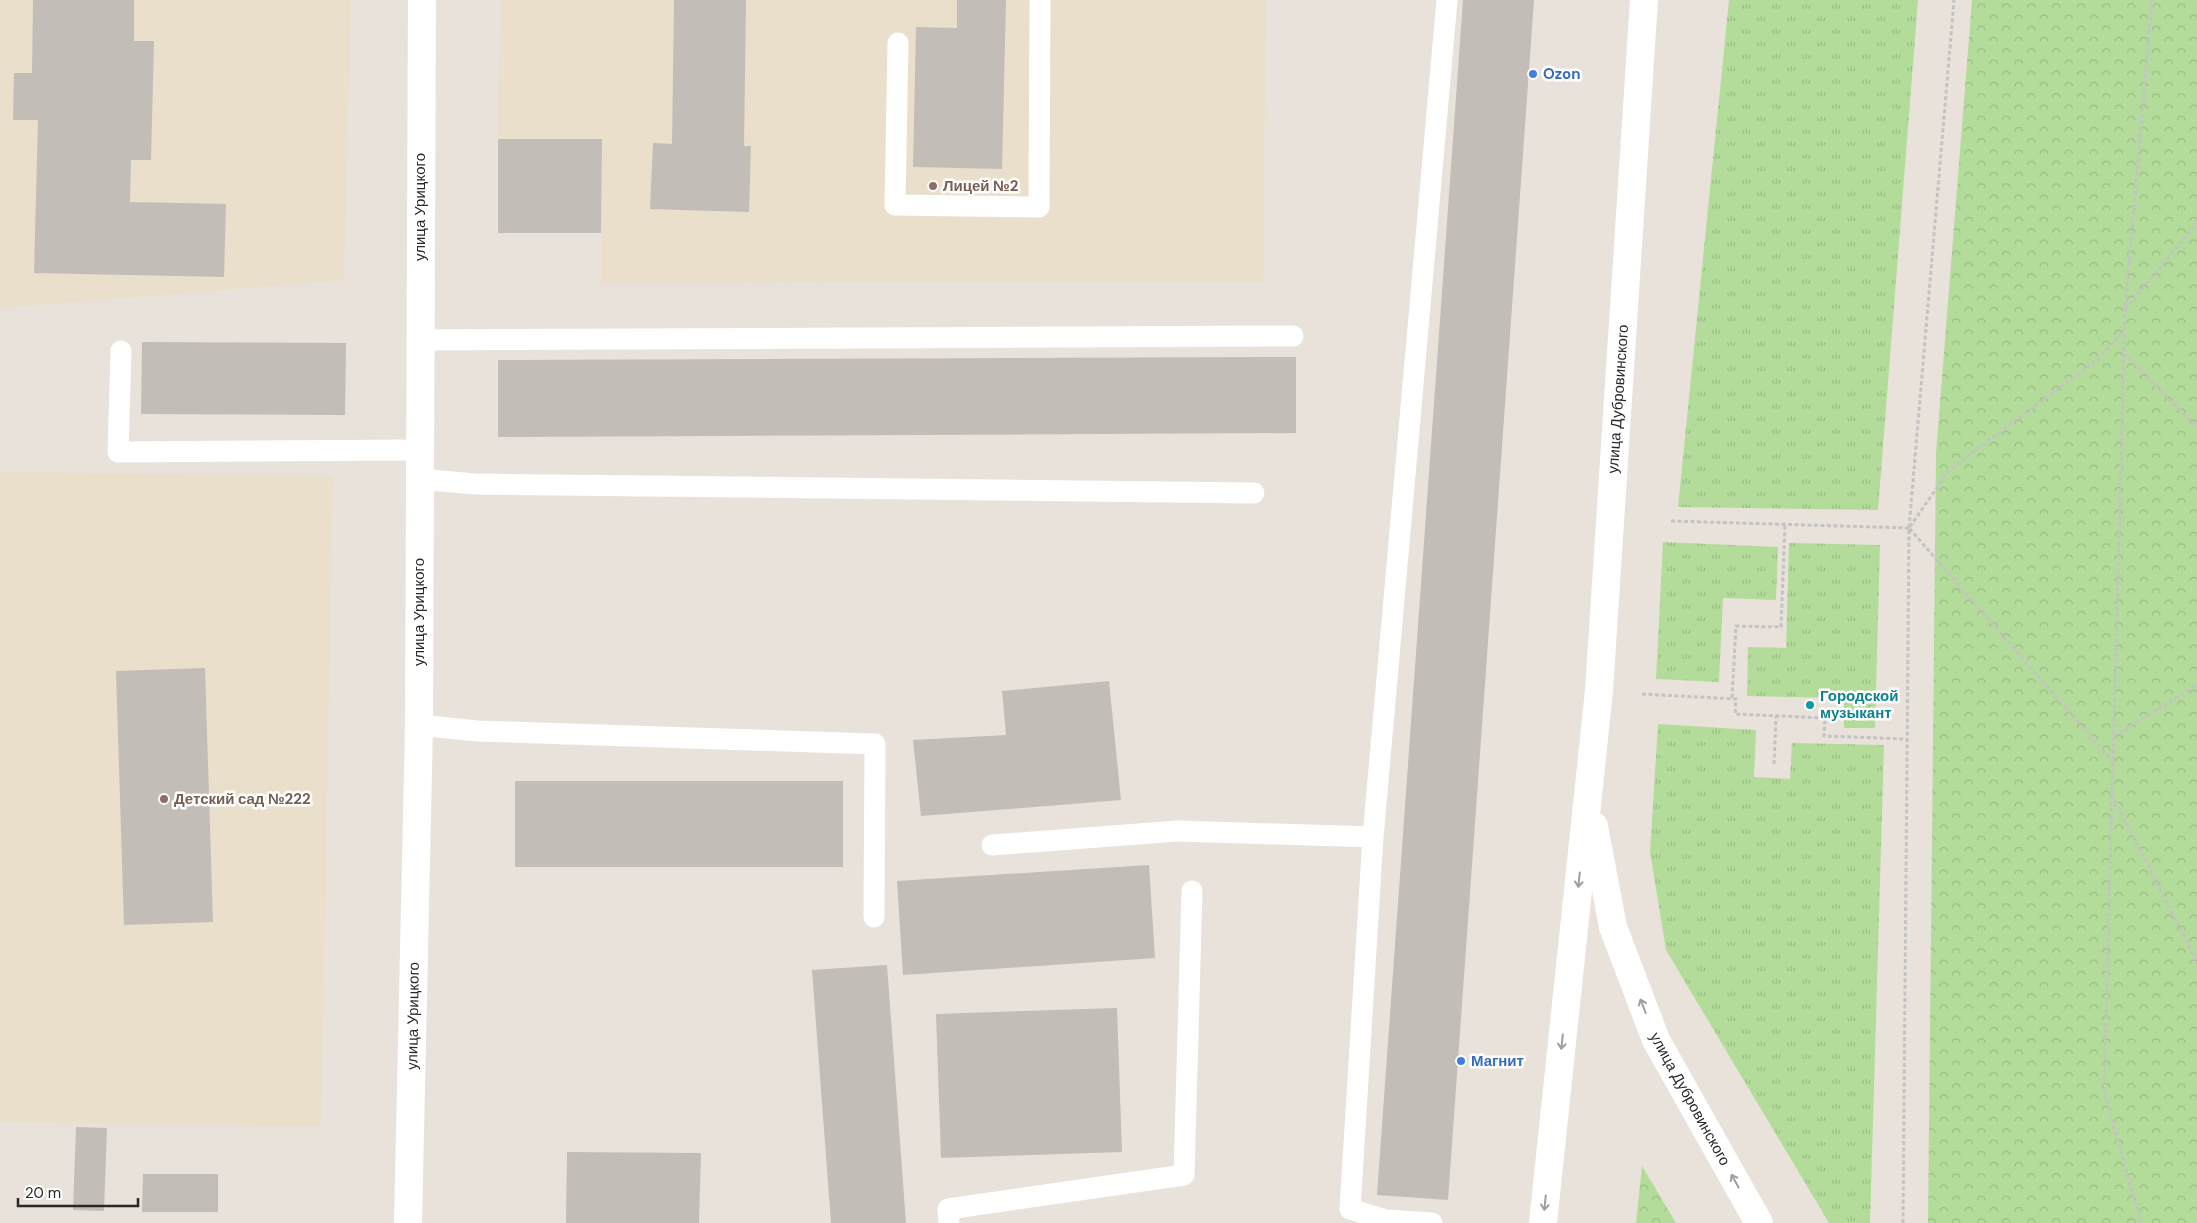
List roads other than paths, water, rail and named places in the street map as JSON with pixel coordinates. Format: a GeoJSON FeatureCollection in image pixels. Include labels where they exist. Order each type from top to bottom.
{"type":"FeatureCollection","features":[{"type":"Feature","properties":{"kind":"main road","name":"улица Урицкого"},"geometry":{"type":"LineString","coordinates":[[408,1223],[419,725],[418,450],[422,0]]}},
{"type":"Feature","properties":{"kind":"main road","name":"улица Дубровинского"},"geometry":{"type":"LineString","coordinates":[[1543,1223],[1599,681],[1644,0]]}},
{"type":"Feature","properties":{"kind":"main road","name":"улица Дубровинского"},"geometry":{"type":"LineString","coordinates":[[1588,797],[1613,927],[1656,1040],[1759,1223]]}},
{"type":"Feature","properties":{"kind":"lane"},"geometry":{"type":"LineString","coordinates":[[898,43],[895,205],[1039,207],[1040,0]]}},
{"type":"Feature","properties":{"kind":"lane"},"geometry":{"type":"LineString","coordinates":[[1432,1223],[1386,1220],[1350,1209],[1373,837],[1447,0]]}},
{"type":"Feature","properties":{"kind":"lane"},"geometry":{"type":"LineString","coordinates":[[419,340],[1294,336]]}},
{"type":"Feature","properties":{"kind":"lane"},"geometry":{"type":"LineString","coordinates":[[121,351],[118,452],[418,450]]}},
{"type":"Feature","properties":{"kind":"lane"},"geometry":{"type":"LineString","coordinates":[[419,479],[476,484],[1254,493]]}},
{"type":"Feature","properties":{"kind":"lane"},"geometry":{"type":"LineString","coordinates":[[419,725],[477,731],[875,744],[874,918]]}},
{"type":"Feature","properties":{"kind":"lane"},"geometry":{"type":"LineString","coordinates":[[992,845],[1178,831],[1373,837]]}},
{"type":"Feature","properties":{"kind":"lane"},"geometry":{"type":"LineString","coordinates":[[949,1223],[948,1209],[1184,1175],[1192,890]]}},
{"type":"Feature","properties":{"kind":"place","name":"Ozon"},"geometry":{"type":"Point","coordinates":[1533,74]}},
{"type":"Feature","properties":{"kind":"place","name":"Лицей №2"},"geometry":{"type":"Point","coordinates":[933,186]}},
{"type":"Feature","properties":{"kind":"place","name":"Городской музыкант"},"geometry":{"type":"Point","coordinates":[1810,705]}},
{"type":"Feature","properties":{"kind":"place","name":"Детский сад №222"},"geometry":{"type":"Point","coordinates":[164,799]}},
{"type":"Feature","properties":{"kind":"place","name":"Магнит"},"geometry":{"type":"Point","coordinates":[1461,1061]}}]}
